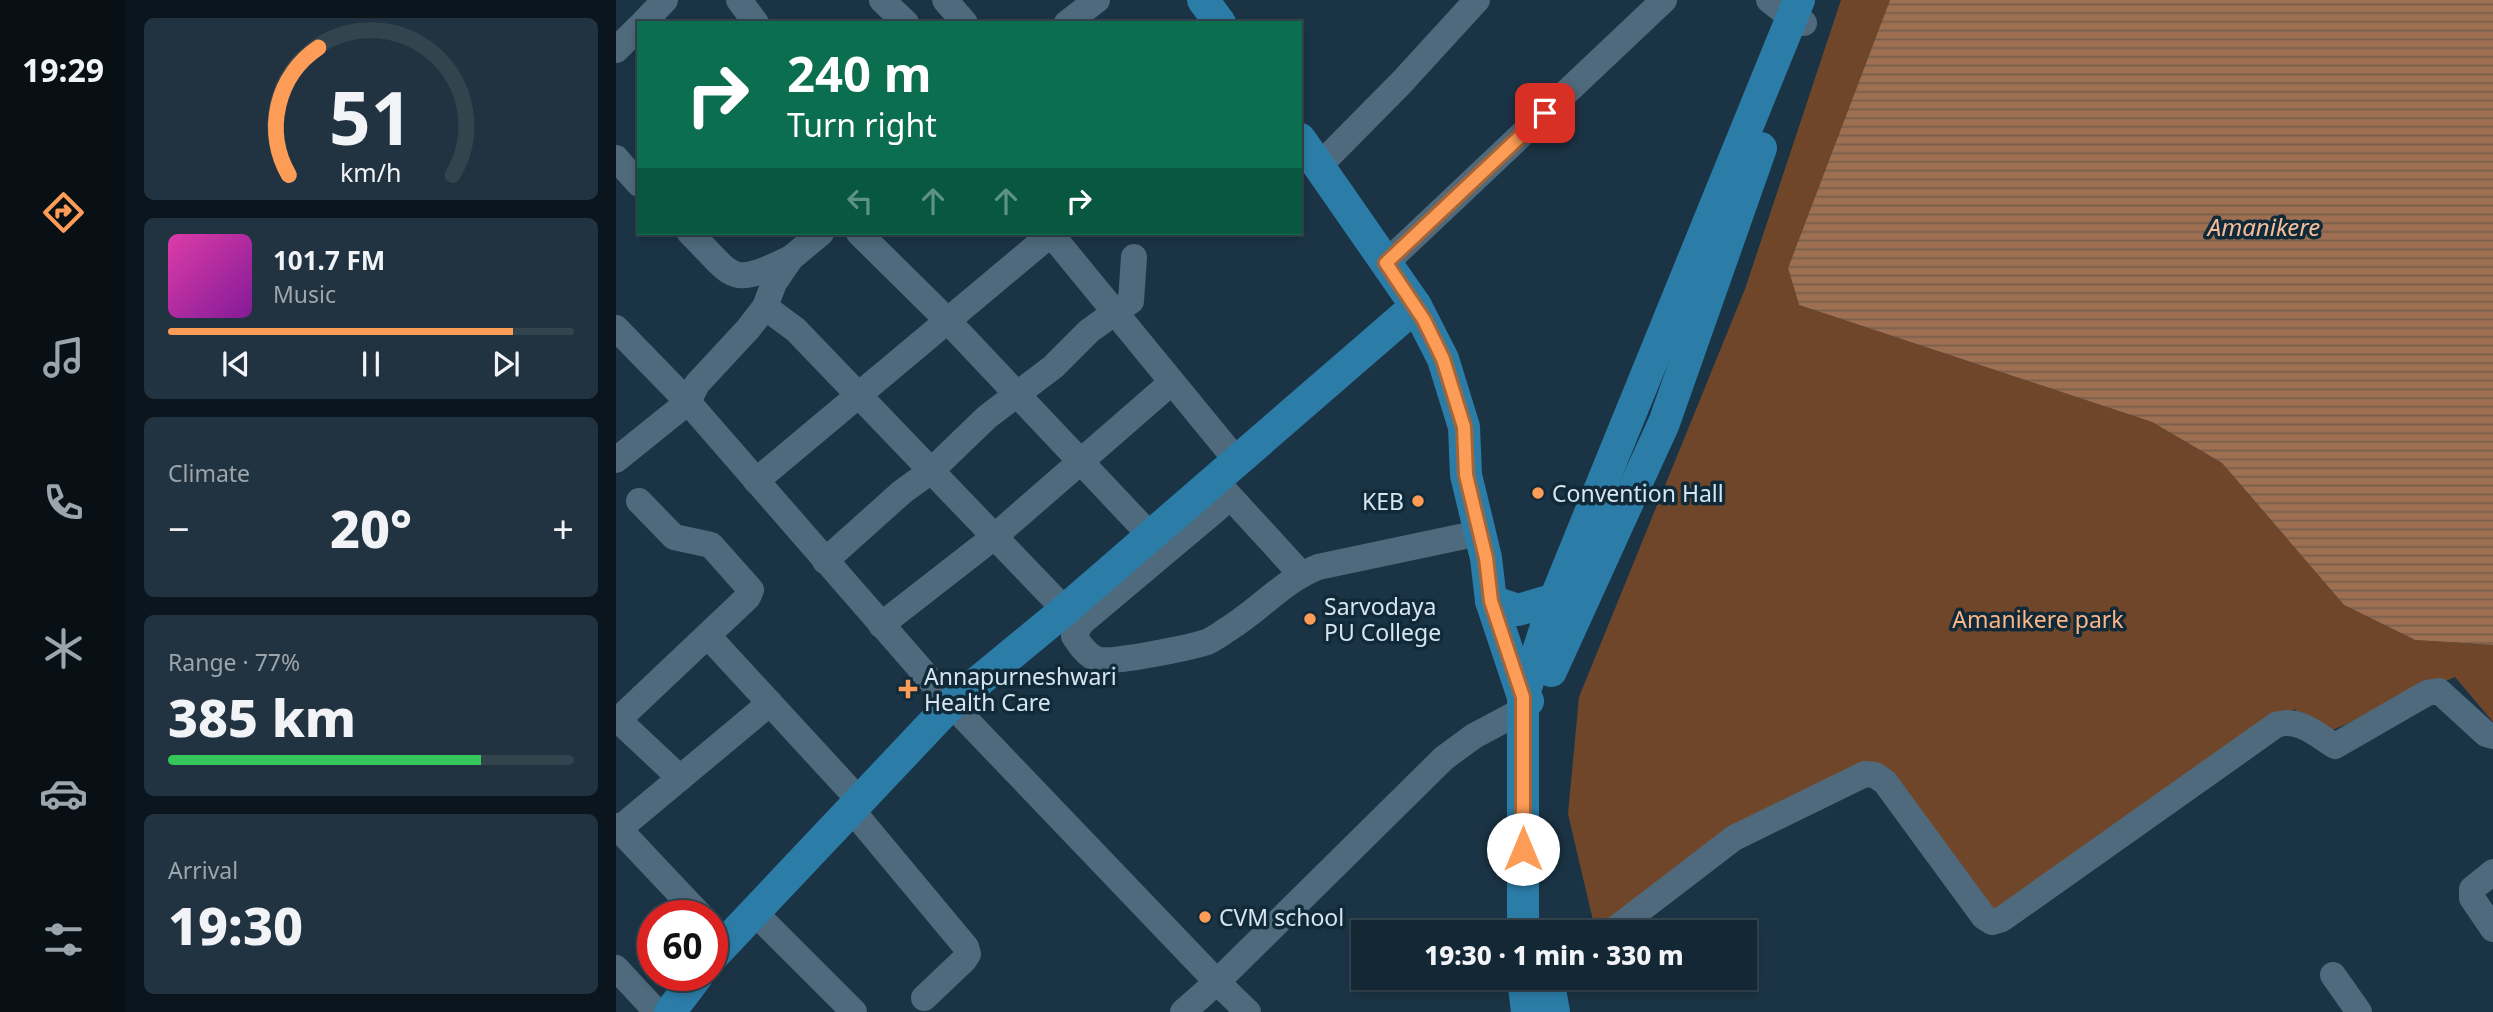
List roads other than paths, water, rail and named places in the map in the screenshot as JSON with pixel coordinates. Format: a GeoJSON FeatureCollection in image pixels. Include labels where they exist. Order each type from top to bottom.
{"type":"FeatureCollection","features":[{"type":"Feature","properties":{"kind":"main road"},"geometry":{"type":"LineString","coordinates":[[1203,0],[1219,21]]}},
{"type":"Feature","properties":{"kind":"main road"},"geometry":{"type":"LineString","coordinates":[[1523,920],[1529,706],[1555,599],[1796,8]]}},
{"type":"Feature","properties":{"kind":"main road"},"geometry":{"type":"LineString","coordinates":[[1529,706],[1541,699],[1554,659],[1664,423],[1796,8]]}},
{"type":"Feature","properties":{"kind":"main road"},"geometry":{"type":"LineString","coordinates":[[1302,142],[1416,306],[1443,359],[1464,427],[1466,475],[1491,601],[1529,706],[1539,920]]}},
{"type":"Feature","properties":{"kind":"main road"},"geometry":{"type":"LineString","coordinates":[[728,932],[752,911],[951,704],[1065,610],[1150,535],[1224,483],[1416,306]]}},
{"type":"Feature","properties":{"kind":"main road"},"geometry":{"type":"LineString","coordinates":[[1491,601],[1518,610],[1555,599]]}},
{"type":"Feature","properties":{"kind":"main road"},"geometry":{"type":"LineString","coordinates":[[1527,1012],[1538,990]]}},
{"type":"Feature","properties":{"kind":"main road"},"geometry":{"type":"LineString","coordinates":[[1547,990],[1554,1012]]}},
{"type":"Feature","properties":{"kind":"main road"},"geometry":{"type":"LineString","coordinates":[[670,1012],[686,991]]}},
{"type":"Feature","properties":{"kind":"street"},"geometry":{"type":"LineString","coordinates":[[645,21],[666,0]]}},
{"type":"Feature","properties":{"kind":"street"},"geometry":{"type":"LineString","coordinates":[[739,0],[755,21]]}},
{"type":"Feature","properties":{"kind":"street"},"geometry":{"type":"LineString","coordinates":[[882,0],[904,21]]}},
{"type":"Feature","properties":{"kind":"street"},"geometry":{"type":"LineString","coordinates":[[945,0],[963,21]]}},
{"type":"Feature","properties":{"kind":"street"},"geometry":{"type":"LineString","coordinates":[[1319,166],[1401,83],[1477,0]]}},
{"type":"Feature","properties":{"kind":"street"},"geometry":{"type":"LineString","coordinates":[[1386,263],[1664,0]]}},
{"type":"Feature","properties":{"kind":"street"},"geometry":{"type":"LineString","coordinates":[[616,50],[637,29]]}},
{"type":"Feature","properties":{"kind":"street"},"geometry":{"type":"LineString","coordinates":[[616,158],[637,182]]}},
{"type":"Feature","properties":{"kind":"street"},"geometry":{"type":"LineString","coordinates":[[692,235],[726,269],[738,277],[750,277],[791,258],[819,235]]}},
{"type":"Feature","properties":{"kind":"street"},"geometry":{"type":"LineString","coordinates":[[861,235],[947,320],[1150,535]]}},
{"type":"Feature","properties":{"kind":"street"},"geometry":{"type":"LineString","coordinates":[[757,481],[1049,235]]}},
{"type":"Feature","properties":{"kind":"street"},"geometry":{"type":"LineString","coordinates":[[1053,235],[1172,382],[1224,483],[1301,574]]}},
{"type":"Feature","properties":{"kind":"street"},"geometry":{"type":"LineString","coordinates":[[825,561],[902,492],[931,471],[986,417],[1053,367],[1072,345],[1131,301],[1134,257]]}},
{"type":"Feature","properties":{"kind":"street"},"geometry":{"type":"LineString","coordinates":[[616,460],[688,402],[697,384],[748,330],[765,307],[774,283],[791,258]]}},
{"type":"Feature","properties":{"kind":"street"},"geometry":{"type":"LineString","coordinates":[[765,307],[796,330],[1065,610]]}},
{"type":"Feature","properties":{"kind":"street"},"geometry":{"type":"LineString","coordinates":[[616,328],[688,402],[951,704],[1248,1012]]}},
{"type":"Feature","properties":{"kind":"street"},"geometry":{"type":"LineString","coordinates":[[881,625],[995,537],[1172,382]]}},
{"type":"Feature","properties":{"kind":"street"},"geometry":{"type":"LineString","coordinates":[[1224,483],[1081,623],[1074,636],[1081,647],[1098,661],[1124,661],[1206,642],[1228,629],[1281,586],[1301,574],[1479,533]]}},
{"type":"Feature","properties":{"kind":"street"},"geometry":{"type":"LineString","coordinates":[[639,502],[674,537],[711,545],[748,583],[751,590],[748,597],[617,719],[680,778]]}},
{"type":"Feature","properties":{"kind":"street"},"geometry":{"type":"LineString","coordinates":[[708,635],[770,703],[855,804],[965,947],[968,954],[964,960],[924,998]]}},
{"type":"Feature","properties":{"kind":"street"},"geometry":{"type":"LineString","coordinates":[[1627,920],[1734,838],[1865,774],[1875,775],[1885,782],[1984,917],[1992,922],[2002,919],[2276,725],[2287,721],[2297,724],[2335,746],[2427,693],[2439,691],[2486,734],[2493,736]]}},
{"type":"Feature","properties":{"kind":"street"},"geometry":{"type":"LineString","coordinates":[[686,900],[618,828],[770,703]]}},
{"type":"Feature","properties":{"kind":"street"},"geometry":{"type":"LineString","coordinates":[[1184,1012],[1444,758],[1474,736],[1529,706]]}},
{"type":"Feature","properties":{"kind":"street"},"geometry":{"type":"LineString","coordinates":[[2493,872],[2472,889],[2472,898],[2493,929]]}},
{"type":"Feature","properties":{"kind":"street"},"geometry":{"type":"LineString","coordinates":[[752,911],[855,1012]]}},
{"type":"Feature","properties":{"kind":"street"},"geometry":{"type":"LineString","coordinates":[[616,968],[657,1012]]}},
{"type":"Feature","properties":{"kind":"street"},"geometry":{"type":"LineString","coordinates":[[2333,975],[2359,1012]]}},
{"type":"Feature","properties":{"kind":"water","name":"Amanikere"},"geometry":{"type":"Polygon","coordinates":[[[1890,0],[2493,0],[2493,645],[2415,640],[2344,605],[2222,463],[2152,422],[1799,305],[1788,268],[1890,0]]]}},
{"type":"Feature","properties":{"kind":"place","name":"Convention Hall"},"geometry":{"type":"Point","coordinates":[1538,493]}},
{"type":"Feature","properties":{"kind":"place","name":"KEB"},"geometry":{"type":"Point","coordinates":[1418,501]}},
{"type":"Feature","properties":{"kind":"place","name":"Sarvodaya PU College"},"geometry":{"type":"Point","coordinates":[1310,619]}},
{"type":"Feature","properties":{"kind":"place","name":"Annapurneshwari Health Care"},"geometry":{"type":"Point","coordinates":[908,689]}},
{"type":"Feature","properties":{"kind":"place","name":"CVM school"},"geometry":{"type":"Point","coordinates":[1205,917]}},
{"type":"Feature","properties":{"kind":"park label","name":"Amanikere park"},"geometry":{"type":"Point","coordinates":[2038,619]}}]}
